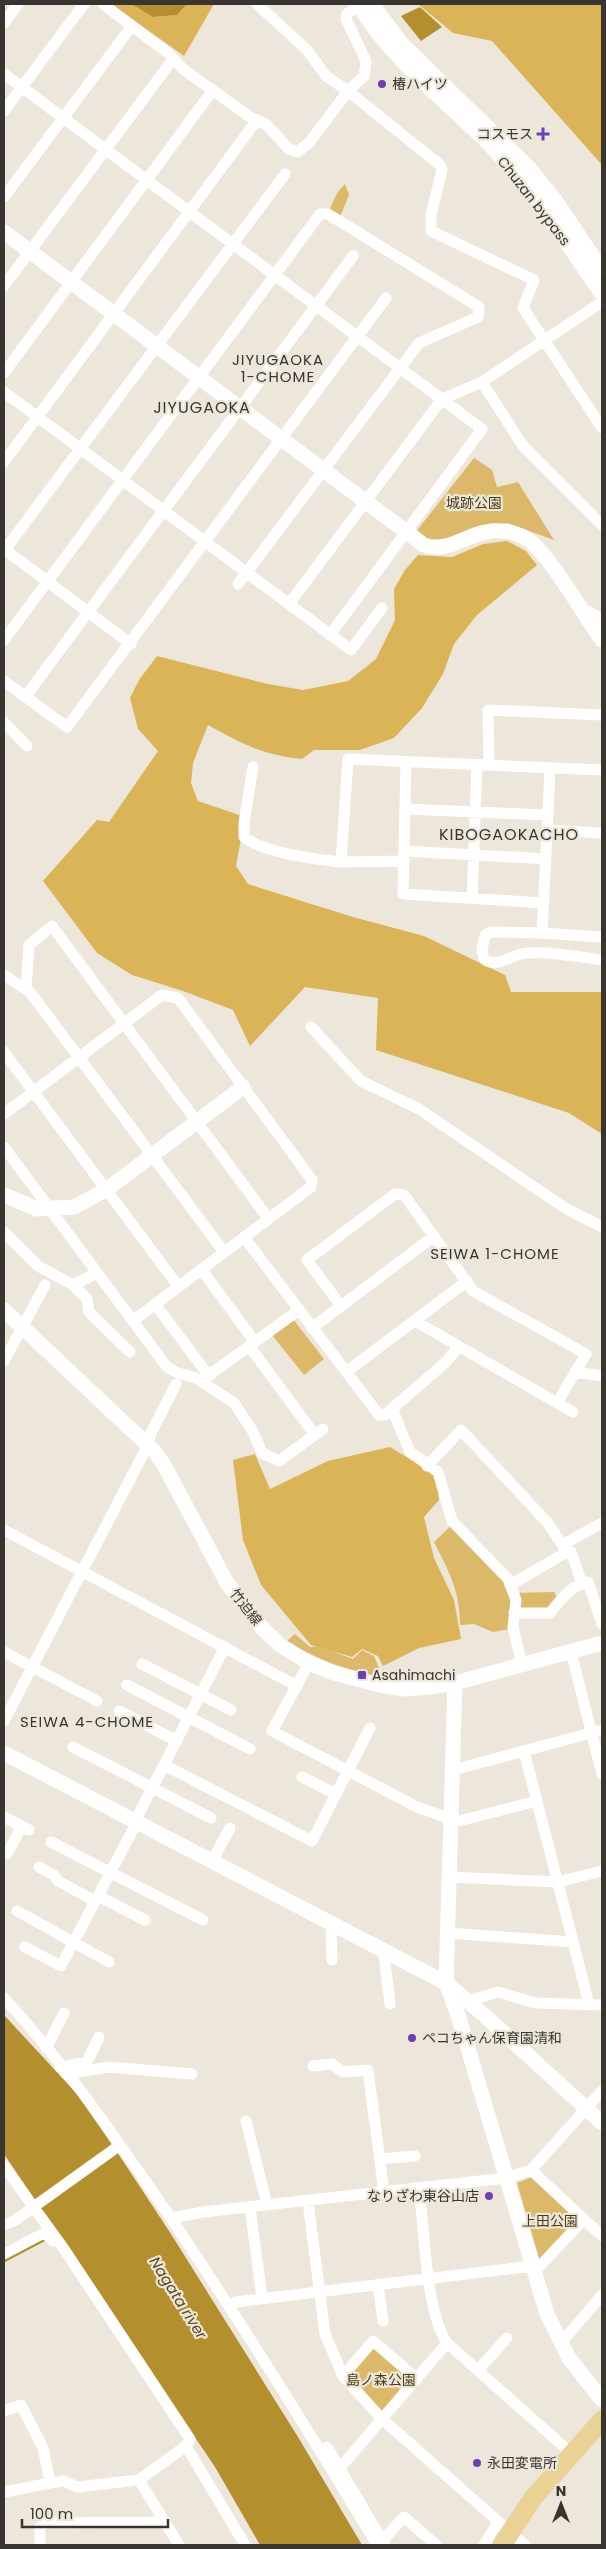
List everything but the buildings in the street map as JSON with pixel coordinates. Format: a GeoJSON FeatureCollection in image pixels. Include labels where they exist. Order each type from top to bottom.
{"type":"FeatureCollection","features":[{"type":"Feature","properties":{"kind":"main road"},"geometry":{"type":"LineString","coordinates":[[513,2538],[533,2498],[602,2420]]}},
{"type":"Feature","properties":{"kind":"street"},"geometry":{"type":"LineString","coordinates":[[4,23],[18,4]]}},
{"type":"Feature","properties":{"kind":"street"},"geometry":{"type":"LineString","coordinates":[[4,111],[84,4]]}},
{"type":"Feature","properties":{"kind":"street"},"geometry":{"type":"LineString","coordinates":[[103,4],[183,69],[266,125],[289,149],[297,152],[309,143],[348,91],[364,76],[366,61],[346,19],[347,14],[362,4]]}},
{"type":"Feature","properties":{"kind":"street"},"geometry":{"type":"LineString","coordinates":[[257,4],[307,50],[326,76],[348,91],[440,165],[442,170],[431,215],[431,231],[534,280],[523,308],[602,428]]}},
{"type":"Feature","properties":{"kind":"street","name":"Chuzan bypass"},"geometry":{"type":"LineString","coordinates":[[362,4],[529,168],[555,200],[602,270]]}},
{"type":"Feature","properties":{"kind":"street","name":"Chuzan bypass"},"geometry":{"type":"LineString","coordinates":[[362,4],[378,33],[415,75],[490,146],[509,168],[546,214],[602,294]]}},
{"type":"Feature","properties":{"kind":"street"},"geometry":{"type":"LineString","coordinates":[[4,197],[131,27]]}},
{"type":"Feature","properties":{"kind":"street"},"geometry":{"type":"LineString","coordinates":[[4,286],[173,59]]}},
{"type":"Feature","properties":{"kind":"street"},"geometry":{"type":"LineString","coordinates":[[4,74],[482,429],[330,635]]}},
{"type":"Feature","properties":{"kind":"street"},"geometry":{"type":"LineString","coordinates":[[4,373],[213,90]]}},
{"type":"Feature","properties":{"kind":"street"},"geometry":{"type":"LineString","coordinates":[[4,462],[257,120]]}},
{"type":"Feature","properties":{"kind":"street"},"geometry":{"type":"LineString","coordinates":[[131,644],[4,550],[285,174]]}},
{"type":"Feature","properties":{"kind":"street"},"geometry":{"type":"LineString","coordinates":[[4,640],[320,214],[328,214],[479,307],[478,318],[419,343],[238,584]]}},
{"type":"Feature","properties":{"kind":"street"},"geometry":{"type":"LineString","coordinates":[[4,232],[424,545],[432,548],[447,546],[487,531],[500,531],[520,536],[530,542],[546,560],[602,640]]}},
{"type":"Feature","properties":{"kind":"street"},"geometry":{"type":"LineString","coordinates":[[25,697],[353,256]]}},
{"type":"Feature","properties":{"kind":"street"},"geometry":{"type":"LineString","coordinates":[[4,681],[67,727],[131,644],[386,298]]}},
{"type":"Feature","properties":{"kind":"street"},"geometry":{"type":"LineString","coordinates":[[289,604],[442,400],[482,382],[602,302]]}},
{"type":"Feature","properties":{"kind":"street"},"geometry":{"type":"LineString","coordinates":[[482,382],[523,446],[602,524]]}},
{"type":"Feature","properties":{"kind":"street"},"geometry":{"type":"LineString","coordinates":[[4,392],[351,650],[382,608]]}},
{"type":"Feature","properties":{"kind":"street"},"geometry":{"type":"LineString","coordinates":[[578,607],[602,619]]}},
{"type":"Feature","properties":{"kind":"street"},"geometry":{"type":"LineString","coordinates":[[472,898],[476,813],[488,710],[602,715]]}},
{"type":"Feature","properties":{"kind":"street"},"geometry":{"type":"LineString","coordinates":[[4,722],[27,746]]}},
{"type":"Feature","properties":{"kind":"street"},"geometry":{"type":"LineString","coordinates":[[342,862],[348,759],[602,770]]}},
{"type":"Feature","properties":{"kind":"street"},"geometry":{"type":"LineString","coordinates":[[406,761],[404,894],[544,903]]}},
{"type":"Feature","properties":{"kind":"street"},"geometry":{"type":"LineString","coordinates":[[253,767],[244,823],[244,836],[254,844],[308,859],[342,862],[404,856],[474,855],[546,859]]}},
{"type":"Feature","properties":{"kind":"street"},"geometry":{"type":"LineString","coordinates":[[542,933],[550,768]]}},
{"type":"Feature","properties":{"kind":"street"},"geometry":{"type":"LineString","coordinates":[[406,809],[548,815]]}},
{"type":"Feature","properties":{"kind":"street"},"geometry":{"type":"LineString","coordinates":[[547,830],[602,833]]}},
{"type":"Feature","properties":{"kind":"street"},"geometry":{"type":"LineString","coordinates":[[26,990],[29,944],[52,926],[268,1218]]}},
{"type":"Feature","properties":{"kind":"street"},"geometry":{"type":"LineString","coordinates":[[602,937],[491,932],[485,935],[482,944],[484,959],[493,962],[521,954],[538,953],[602,960]]}},
{"type":"Feature","properties":{"kind":"street"},"geometry":{"type":"LineString","coordinates":[[4,975],[26,990],[224,1252]]}},
{"type":"Feature","properties":{"kind":"street"},"geometry":{"type":"LineString","coordinates":[[4,1114],[162,996],[178,998],[312,1180],[311,1186],[133,1321]]}},
{"type":"Feature","properties":{"kind":"street"},"geometry":{"type":"LineString","coordinates":[[311,1027],[361,1081],[419,1109],[565,1208],[602,1227]]}},
{"type":"Feature","properties":{"kind":"street"},"geometry":{"type":"LineString","coordinates":[[4,1052],[178,1286]]}},
{"type":"Feature","properties":{"kind":"street"},"geometry":{"type":"LineString","coordinates":[[4,1195],[37,1209],[50,1210],[74,1207],[106,1189],[243,1087]]}},
{"type":"Feature","properties":{"kind":"street"},"geometry":{"type":"LineString","coordinates":[[4,1148],[167,1367],[205,1378]]}},
{"type":"Feature","properties":{"kind":"street"},"geometry":{"type":"LineString","coordinates":[[341,1306],[307,1260],[395,1194],[404,1195],[473,1291],[586,1354],[557,1403]]}},
{"type":"Feature","properties":{"kind":"street"},"geometry":{"type":"LineString","coordinates":[[4,1232],[38,1266],[73,1285],[87,1299],[88,1312],[130,1352]]}},
{"type":"Feature","properties":{"kind":"street"},"geometry":{"type":"LineString","coordinates":[[312,1328],[434,1236]]}},
{"type":"Feature","properties":{"kind":"street"},"geometry":{"type":"LineString","coordinates":[[244,1237],[375,1412],[385,1415],[447,1361],[459,1346]]}},
{"type":"Feature","properties":{"kind":"street"},"geometry":{"type":"LineString","coordinates":[[155,1304],[205,1378],[234,1403],[267,1457],[279,1461],[319,1432],[252,1344],[201,1269]]}},
{"type":"Feature","properties":{"kind":"street"},"geometry":{"type":"LineString","coordinates":[[73,1285],[97,1273]]}},
{"type":"Feature","properties":{"kind":"street"},"geometry":{"type":"LineString","coordinates":[[346,1372],[467,1281]]}},
{"type":"Feature","properties":{"kind":"street"},"geometry":{"type":"LineString","coordinates":[[4,1360],[45,1285]]}},
{"type":"Feature","properties":{"kind":"street","name":"竹迫線"},"geometry":{"type":"LineString","coordinates":[[4,1310],[148,1445],[164,1465],[227,1583],[264,1630],[280,1645],[309,1663],[346,1676],[392,1688],[429,1688],[455,1683],[602,1643]]}},
{"type":"Feature","properties":{"kind":"street"},"geometry":{"type":"LineString","coordinates":[[205,1378],[299,1310]]}},
{"type":"Feature","properties":{"kind":"street"},"geometry":{"type":"LineString","coordinates":[[415,1321],[573,1412]]}},
{"type":"Feature","properties":{"kind":"street"},"geometry":{"type":"LineString","coordinates":[[576,1372],[602,1376]]}},
{"type":"Feature","properties":{"kind":"street"},"geometry":{"type":"LineString","coordinates":[[4,1721],[148,1445],[176,1384]]}},
{"type":"Feature","properties":{"kind":"street"},"geometry":{"type":"LineString","coordinates":[[392,1409],[410,1452],[438,1472],[452,1521],[502,1573],[510,1585],[516,1600],[513,1627],[522,1664]]}},
{"type":"Feature","properties":{"kind":"street"},"geometry":{"type":"LineString","coordinates":[[428,1466],[461,1430],[527,1499],[547,1522],[565,1549],[571,1552],[582,1583]]}},
{"type":"Feature","properties":{"kind":"street"},"geometry":{"type":"LineString","coordinates":[[510,1585],[602,1523]]}},
{"type":"Feature","properties":{"kind":"street"},"geometry":{"type":"LineString","coordinates":[[4,1530],[297,1686]]}},
{"type":"Feature","properties":{"kind":"street"},"geometry":{"type":"LineString","coordinates":[[514,1613],[550,1613],[562,1598],[582,1583],[588,1582],[602,1624]]}},
{"type":"Feature","properties":{"kind":"street"},"geometry":{"type":"LineString","coordinates":[[25,1947],[61,1966],[224,1647]]}},
{"type":"Feature","properties":{"kind":"street"},"geometry":{"type":"LineString","coordinates":[[4,1652],[97,1701]]}},
{"type":"Feature","properties":{"kind":"street"},"geometry":{"type":"LineString","coordinates":[[571,1652],[597,1732],[602,1774]]}},
{"type":"Feature","properties":{"kind":"street"},"geometry":{"type":"LineString","coordinates":[[309,1663],[272,1731],[417,1807],[451,1821],[537,1801]]}},
{"type":"Feature","properties":{"kind":"street"},"geometry":{"type":"LineString","coordinates":[[142,1664],[231,1710]]}},
{"type":"Feature","properties":{"kind":"street"},"geometry":{"type":"LineString","coordinates":[[455,1683],[446,1983],[547,2314],[569,2358],[602,2400]]}},
{"type":"Feature","properties":{"kind":"street"},"geometry":{"type":"LineString","coordinates":[[127,1685],[250,1750]]}},
{"type":"Feature","properties":{"kind":"street"},"geometry":{"type":"LineString","coordinates":[[119,1711],[177,1740]]}},
{"type":"Feature","properties":{"kind":"street"},"geometry":{"type":"LineString","coordinates":[[164,1765],[312,1841],[370,1728]]}},
{"type":"Feature","properties":{"kind":"street"},"geometry":{"type":"LineString","coordinates":[[453,1770],[597,1732]]}},
{"type":"Feature","properties":{"kind":"street"},"geometry":{"type":"LineString","coordinates":[[73,1747],[211,1818]]}},
{"type":"Feature","properties":{"kind":"street"},"geometry":{"type":"LineString","coordinates":[[524,1751],[589,2004]]}},
{"type":"Feature","properties":{"kind":"street"},"geometry":{"type":"LineString","coordinates":[[4,1753],[446,1983],[602,2123]]}},
{"type":"Feature","properties":{"kind":"street"},"geometry":{"type":"LineString","coordinates":[[302,1777],[336,1794]]}},
{"type":"Feature","properties":{"kind":"street"},"geometry":{"type":"LineString","coordinates":[[4,1817],[25,1828],[7,1854]]}},
{"type":"Feature","properties":{"kind":"street"},"geometry":{"type":"LineString","coordinates":[[212,1861],[230,1828]]}},
{"type":"Feature","properties":{"kind":"street"},"geometry":{"type":"LineString","coordinates":[[51,1842],[203,1920]]}},
{"type":"Feature","properties":{"kind":"street"},"geometry":{"type":"LineString","coordinates":[[39,1867],[54,1875],[58,1881],[145,1920]]}},
{"type":"Feature","properties":{"kind":"street"},"geometry":{"type":"LineString","coordinates":[[448,1876],[558,1882],[602,1871]]}},
{"type":"Feature","properties":{"kind":"street"},"geometry":{"type":"LineString","coordinates":[[16,1911],[74,1941],[109,1962]]}},
{"type":"Feature","properties":{"kind":"street"},"geometry":{"type":"LineString","coordinates":[[331,1923],[332,1960]]}},
{"type":"Feature","properties":{"kind":"street"},"geometry":{"type":"LineString","coordinates":[[447,1933],[573,1942]]}},
{"type":"Feature","properties":{"kind":"street"},"geometry":{"type":"LineString","coordinates":[[386,1952],[384,1956],[390,2004]]}},
{"type":"Feature","properties":{"kind":"street"},"geometry":{"type":"LineString","coordinates":[[468,2001],[498,1992],[535,2003],[602,2005]]}},
{"type":"Feature","properties":{"kind":"street"},"geometry":{"type":"LineString","coordinates":[[4,1998],[46,2048],[120,2145],[235,2302],[340,2468],[382,2544]]}},
{"type":"Feature","properties":{"kind":"street"},"geometry":{"type":"LineString","coordinates":[[46,2048],[64,2013]]}},
{"type":"Feature","properties":{"kind":"street"},"geometry":{"type":"LineString","coordinates":[[63,2070],[87,2062],[99,2038]]}},
{"type":"Feature","properties":{"kind":"street"},"geometry":{"type":"LineString","coordinates":[[313,2066],[332,2064],[343,2072],[368,2070],[384,2192]]}},
{"type":"Feature","properties":{"kind":"street"},"geometry":{"type":"LineString","coordinates":[[63,2070],[109,2067],[192,2074]]}},
{"type":"Feature","properties":{"kind":"street"},"geometry":{"type":"LineString","coordinates":[[174,2217],[506,2178],[531,2170],[602,2091]]}},
{"type":"Feature","properties":{"kind":"street"},"geometry":{"type":"LineString","coordinates":[[246,2121],[267,2205]]}},
{"type":"Feature","properties":{"kind":"street"},"geometry":{"type":"LineString","coordinates":[[4,2225],[34,2207],[120,2145]]}},
{"type":"Feature","properties":{"kind":"street"},"geometry":{"type":"LineString","coordinates":[[380,2159],[415,2156]]}},
{"type":"Feature","properties":{"kind":"street"},"geometry":{"type":"LineString","coordinates":[[4,2166],[64,2250],[190,2439],[186,2446],[139,2480],[77,2487],[64,2482],[50,2483],[4,2492]]}},
{"type":"Feature","properties":{"kind":"street"},"geometry":{"type":"LineString","coordinates":[[531,2170],[602,2236]]}},
{"type":"Feature","properties":{"kind":"street"},"geometry":{"type":"LineString","coordinates":[[419,2188],[429,2278],[435,2317],[441,2335],[447,2343],[572,2454]]}},
{"type":"Feature","properties":{"kind":"street"},"geometry":{"type":"LineString","coordinates":[[308,2201],[325,2334],[343,2376],[382,2419],[513,2538]]}},
{"type":"Feature","properties":{"kind":"street"},"geometry":{"type":"LineString","coordinates":[[250,2207],[262,2298]]}},
{"type":"Feature","properties":{"kind":"street"},"geometry":{"type":"LineString","coordinates":[[174,2217],[382,2544]]}},
{"type":"Feature","properties":{"kind":"street"},"geometry":{"type":"LineString","coordinates":[[235,2302],[542,2265],[584,2219]]}},
{"type":"Feature","properties":{"kind":"street"},"geometry":{"type":"LineString","coordinates":[[4,2254],[44,2232],[64,2250]]}},
{"type":"Feature","properties":{"kind":"street"},"geometry":{"type":"LineString","coordinates":[[378,2284],[383,2321]]}},
{"type":"Feature","properties":{"kind":"street"},"geometry":{"type":"LineString","coordinates":[[560,2343],[602,2295]]}},
{"type":"Feature","properties":{"kind":"street"},"geometry":{"type":"LineString","coordinates":[[478,2370],[507,2338]]}},
{"type":"Feature","properties":{"kind":"street"},"geometry":{"type":"LineString","coordinates":[[343,2376],[373,2341],[417,2379]]}},
{"type":"Feature","properties":{"kind":"street"},"geometry":{"type":"LineString","coordinates":[[340,2468],[447,2343]]}},
{"type":"Feature","properties":{"kind":"street"},"geometry":{"type":"LineString","coordinates":[[4,2411],[21,2406],[43,2448],[50,2483]]}},
{"type":"Feature","properties":{"kind":"street"},"geometry":{"type":"LineString","coordinates":[[186,2446],[245,2545]]}},
{"type":"Feature","properties":{"kind":"street"},"geometry":{"type":"LineString","coordinates":[[139,2480],[179,2545]]}},
{"type":"Feature","properties":{"kind":"street"},"geometry":{"type":"LineString","coordinates":[[382,2544],[404,2517],[436,2545]]}},
{"type":"Feature","properties":{"kind":"street"},"geometry":{"type":"LineString","coordinates":[[40,2545],[40,2527],[47,2523],[165,2522]]}},
{"type":"Feature","properties":{"kind":"street"},"geometry":{"type":"LineString","coordinates":[[484,2545],[513,2538]]}},
{"type":"Feature","properties":{"kind":"green space"},"geometry":{"type":"Polygon","coordinates":[[[345,184],[349,195],[340,217],[329,211],[337,193],[345,184]]]}},
{"type":"Feature","properties":{"kind":"green space","name":"城跡公園"},"geometry":{"type":"Polygon","coordinates":[[[474,458],[492,470],[497,487],[518,482],[554,540],[507,523],[466,534],[439,545],[415,533],[474,458]]]}},
{"type":"Feature","properties":{"kind":"green space"},"geometry":{"type":"Polygon","coordinates":[[[293,1319],[324,1359],[304,1375],[272,1335],[293,1319]]]}},
{"type":"Feature","properties":{"kind":"green space"},"geometry":{"type":"Polygon","coordinates":[[[453,1524],[502,1580],[510,1593],[554,1592],[558,1599],[549,1610],[511,1612],[509,1629],[493,1632],[474,1624],[460,1625],[456,1592],[449,1572],[434,1542],[453,1524]]]}},
{"type":"Feature","properties":{"kind":"green space"},"geometry":{"type":"Polygon","coordinates":[[[295,1634],[310,1647],[318,1646],[353,1659],[362,1650],[374,1656],[379,1668],[380,1679],[355,1672],[310,1654],[287,1641],[295,1634]]]}},
{"type":"Feature","properties":{"kind":"green space","name":"上田公園"},"geometry":{"type":"Polygon","coordinates":[[[532,2177],[580,2220],[540,2261],[517,2183],[532,2177]]]}},
{"type":"Feature","properties":{"kind":"green space","name":"島ノ森公園"},"geometry":{"type":"Polygon","coordinates":[[[375,2346],[411,2378],[381,2412],[349,2376],[375,2346]]]}},
{"type":"Feature","properties":{"kind":"shaded area"},"geometry":{"type":"Polygon","coordinates":[[[111,4],[131,4],[153,17],[177,15],[187,4],[214,4],[184,56],[111,4]]]}},
{"type":"Feature","properties":{"kind":"shaded area"},"geometry":{"type":"Polygon","coordinates":[[[418,4],[602,4],[602,165],[492,41],[453,33],[418,4]]]}},
{"type":"Feature","properties":{"kind":"shaded area"},"geometry":{"type":"Polygon","coordinates":[[[507,541],[526,551],[537,565],[477,615],[454,644],[443,674],[422,708],[394,738],[360,750],[314,750],[302,759],[275,755],[253,748],[208,725],[193,763],[191,783],[198,801],[245,817],[236,866],[248,884],[353,917],[424,936],[505,975],[511,992],[602,992],[602,1134],[569,1113],[376,1050],[378,998],[305,987],[250,1046],[233,1010],[183,991],[132,975],[97,953],[43,881],[97,820],[109,822],[158,751],[138,729],[130,698],[139,680],[157,656],[268,684],[303,690],[348,681],[376,659],[395,620],[394,589],[405,570],[418,555],[452,557],[483,544],[507,541]]]}},
{"type":"Feature","properties":{"kind":"shaded area"},"geometry":{"type":"Polygon","coordinates":[[[390,1447],[436,1475],[439,1500],[424,1517],[434,1558],[454,1600],[461,1639],[419,1648],[383,1666],[378,1656],[362,1649],[352,1657],[311,1645],[261,1585],[243,1540],[233,1460],[255,1454],[270,1489],[328,1461],[390,1447]]]}},
{"type":"Feature","properties":{"kind":"water"},"geometry":{"type":"Polygon","coordinates":[[[131,4],[187,4],[177,15],[153,17],[131,4]]]}},
{"type":"Feature","properties":{"kind":"water"},"geometry":{"type":"Polygon","coordinates":[[[420,7],[442,27],[421,41],[401,16],[420,7]]]}},
{"type":"Feature","properties":{"kind":"water","name":"Nagata river"},"geometry":{"type":"Polygon","coordinates":[[[4,2015],[77,2094],[119,2155],[171,2234],[298,2437],[362,2545],[260,2545],[215,2467],[4,2154],[4,2015]]]}},
{"type":"Feature","properties":{"kind":"waterway"},"geometry":{"type":"LineString","coordinates":[[4,2261],[44,2240]]}},
{"type":"Feature","properties":{"kind":"place","name":"椿ハイツ"},"geometry":{"type":"Point","coordinates":[382,84]}},
{"type":"Feature","properties":{"kind":"place","name":"コスモス"},"geometry":{"type":"Point","coordinates":[543,134]}},
{"type":"Feature","properties":{"kind":"place","name":"Asahimachi"},"geometry":{"type":"Point","coordinates":[362,1675]}},
{"type":"Feature","properties":{"kind":"place","name":"ペコちゃん保育園清和"},"geometry":{"type":"Point","coordinates":[412,2038]}},
{"type":"Feature","properties":{"kind":"place","name":"なりざわ東谷山店"},"geometry":{"type":"Point","coordinates":[489,2196]}},
{"type":"Feature","properties":{"kind":"place","name":"永田変電所"},"geometry":{"type":"Point","coordinates":[477,2463]}},
{"type":"Feature","properties":{"kind":"district","name":"JIYUGAOKA 1-CHOME"},"geometry":{"type":"Point","coordinates":[278,368]}},
{"type":"Feature","properties":{"kind":"district","name":"JIYUGAOKA"},"geometry":{"type":"Point","coordinates":[202,407]}},
{"type":"Feature","properties":{"kind":"district","name":"KIBOGAOKACHO"},"geometry":{"type":"Point","coordinates":[509,834]}},
{"type":"Feature","properties":{"kind":"district","name":"SEIWA 1-CHOME"},"geometry":{"type":"Point","coordinates":[495,1254]}},
{"type":"Feature","properties":{"kind":"district","name":"SEIWA 4-CHOME"},"geometry":{"type":"Point","coordinates":[87,1722]}}]}
